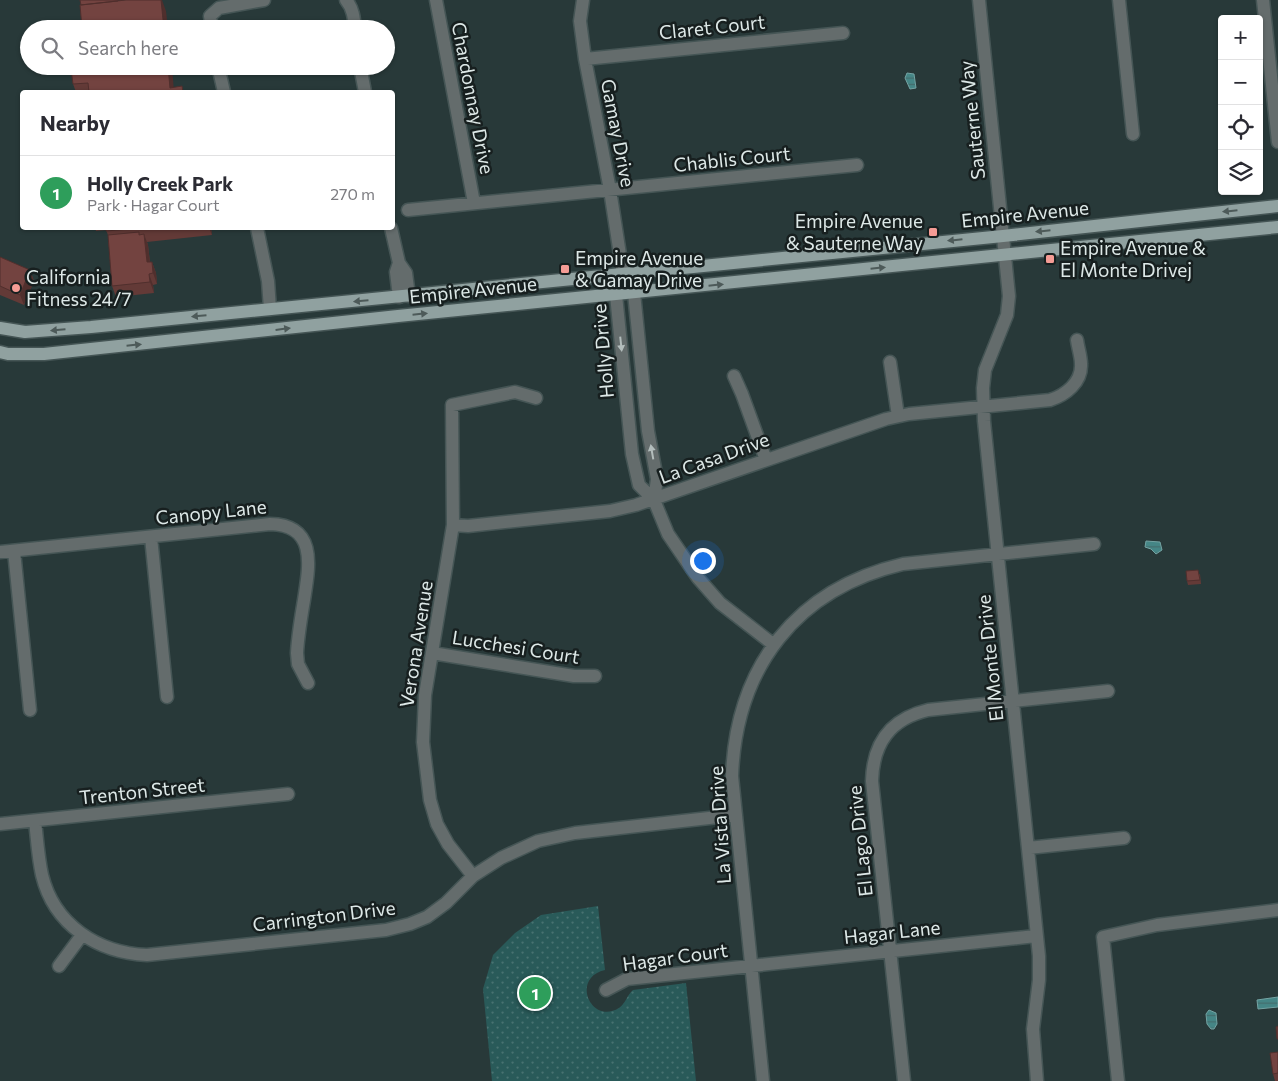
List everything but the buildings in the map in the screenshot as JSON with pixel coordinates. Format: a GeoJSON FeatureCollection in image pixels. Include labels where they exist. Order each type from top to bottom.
{"type":"FeatureCollection","features":[{"type":"Feature","properties":{"kind":"main road","name":"Empire Avenue"},"geometry":{"type":"LineString","coordinates":[[0,328],[25,332],[404,297],[1278,206]]}},
{"type":"Feature","properties":{"kind":"main road","name":"Empire Avenue"},"geometry":{"type":"LineString","coordinates":[[0,352],[8,354],[44,354],[1278,227]]}},
{"type":"Feature","properties":{"kind":"main road"},"geometry":{"type":"LineString","coordinates":[[336,323],[360,314],[402,309],[404,297]]}},
{"type":"Feature","properties":{"kind":"street"},"geometry":{"type":"LineString","coordinates":[[211,20],[210,16],[219,8],[264,0]]}},
{"type":"Feature","properties":{"kind":"street"},"geometry":{"type":"LineString","coordinates":[[346,0],[350,4],[354,20]]}},
{"type":"Feature","properties":{"kind":"street","name":"Chardonnay Drive"},"geometry":{"type":"LineString","coordinates":[[436,0],[474,204]]}},
{"type":"Feature","properties":{"kind":"street","name":"Gamay Drive"},"geometry":{"type":"LineString","coordinates":[[583,0],[580,21],[585,59],[610,190],[623,274]]}},
{"type":"Feature","properties":{"kind":"street","name":"Sauterne Way"},"geometry":{"type":"LineString","coordinates":[[979,0],[1003,236]]}},
{"type":"Feature","properties":{"kind":"street"},"geometry":{"type":"LineString","coordinates":[[1119,0],[1133,134]]}},
{"type":"Feature","properties":{"kind":"street"},"geometry":{"type":"LineString","coordinates":[[1263,0],[1272,22],[1278,142]]}},
{"type":"Feature","properties":{"kind":"street","name":"Claret Court"},"geometry":{"type":"LineString","coordinates":[[585,59],[843,33]]}},
{"type":"Feature","properties":{"kind":"street"},"geometry":{"type":"LineString","coordinates":[[220,75],[224,90]]}},
{"type":"Feature","properties":{"kind":"street"},"geometry":{"type":"LineString","coordinates":[[362,75],[365,90]]}},
{"type":"Feature","properties":{"kind":"street","name":"Chablis Court"},"geometry":{"type":"LineString","coordinates":[[408,210],[857,165]]}},
{"type":"Feature","properties":{"kind":"street"},"geometry":{"type":"LineString","coordinates":[[257,230],[268,280],[270,309]]}},
{"type":"Feature","properties":{"kind":"street"},"geometry":{"type":"LineString","coordinates":[[391,230],[398,263],[406,273],[404,297]]}},
{"type":"Feature","properties":{"kind":"street","name":"El Monte Drive"},"geometry":{"type":"LineString","coordinates":[[1003,236],[1009,296],[1007,315],[985,370],[984,407],[1040,968],[1033,1029],[1036,1081]]}},
{"type":"Feature","properties":{"kind":"street","name":"Holly Drive"},"geometry":{"type":"LineString","coordinates":[[623,274],[634,293],[648,431],[657,479],[654,500]]}},
{"type":"Feature","properties":{"kind":"street","name":"Holly Drive"},"geometry":{"type":"LineString","coordinates":[[623,274],[616,295],[632,454],[640,484],[654,500],[668,534],[698,578],[720,603],[774,645]]}},
{"type":"Feature","properties":{"kind":"street","name":"La Casa Drive"},"geometry":{"type":"LineString","coordinates":[[453,525],[468,526],[610,511],[654,500],[898,416],[1050,400],[1062,396],[1078,379],[1082,365],[1077,340]]}},
{"type":"Feature","properties":{"kind":"street"},"geometry":{"type":"LineString","coordinates":[[890,362],[898,416]]}},
{"type":"Feature","properties":{"kind":"street"},"geometry":{"type":"LineString","coordinates":[[734,376],[766,460]]}},
{"type":"Feature","properties":{"kind":"street","name":"Verona Avenue"},"geometry":{"type":"LineString","coordinates":[[473,876],[448,844],[437,824],[430,800],[423,742],[425,695],[453,525],[452,405],[515,392],[536,398]]}},
{"type":"Feature","properties":{"kind":"street","name":"Canopy Lane"},"geometry":{"type":"LineString","coordinates":[[0,552],[270,524],[280,524],[288,527],[295,531],[304,542],[309,557],[297,653],[298,664],[308,683]]}},
{"type":"Feature","properties":{"kind":"street"},"geometry":{"type":"LineString","coordinates":[[151,537],[167,697]]}},
{"type":"Feature","properties":{"kind":"street","name":"La Vista Drive"},"geometry":{"type":"LineString","coordinates":[[763,1081],[732,776],[737,727],[753,679],[774,645],[805,611],[830,593],[878,570],[904,564],[1094,544]]}},
{"type":"Feature","properties":{"kind":"street"},"geometry":{"type":"LineString","coordinates":[[14,551],[30,710]]}},
{"type":"Feature","properties":{"kind":"street","name":"Lucchesi Court"},"geometry":{"type":"LineString","coordinates":[[432,653],[574,676],[595,676]]}},
{"type":"Feature","properties":{"kind":"street","name":"El Lago Drive"},"geometry":{"type":"LineString","coordinates":[[904,1081],[872,781],[873,765],[877,750],[886,735],[911,714],[928,710],[1108,691]]}},
{"type":"Feature","properties":{"kind":"street","name":"Trenton Street"},"geometry":{"type":"LineString","coordinates":[[0,824],[288,794]]}},
{"type":"Feature","properties":{"kind":"street","name":"Carrington Drive"},"geometry":{"type":"LineString","coordinates":[[36,821],[42,875],[49,897],[60,913],[82,935],[108,948],[132,954],[148,954],[386,930],[410,924],[427,917],[446,903],[473,876],[518,849],[554,836],[736,816]]}},
{"type":"Feature","properties":{"kind":"street"},"geometry":{"type":"LineString","coordinates":[[1028,848],[1124,838]]}},
{"type":"Feature","properties":{"kind":"street"},"geometry":{"type":"LineString","coordinates":[[1118,1081],[1103,937],[1157,925],[1278,910]]}},
{"type":"Feature","properties":{"kind":"street"},"geometry":{"type":"LineString","coordinates":[[59,966],[82,935]]}},
{"type":"Feature","properties":{"kind":"street","name":"Hagar Lane"},"geometry":{"type":"LineString","coordinates":[[751,966],[1036,936]]}},
{"type":"Feature","properties":{"kind":"street","name":"Hagar Court"},"geometry":{"type":"LineString","coordinates":[[606,990],[627,979],[751,966]]}},
{"type":"Feature","properties":{"kind":"shaded area"},"geometry":{"type":"Polygon","coordinates":[[[907,73],[914,74],[916,88],[910,89],[905,78],[907,73]]]}},
{"type":"Feature","properties":{"kind":"shaded area"},"geometry":{"type":"Polygon","coordinates":[[[1146,541],[1160,542],[1162,550],[1156,554],[1151,549],[1145,547],[1146,541]]]}},
{"type":"Feature","properties":{"kind":"shaded area"},"geometry":{"type":"Polygon","coordinates":[[[598,906],[605,970],[594,975],[588,982],[588,998],[593,1006],[609,1012],[619,1008],[633,990],[686,983],[696,1081],[492,1081],[483,989],[493,955],[515,933],[541,915],[598,906]]]}},
{"type":"Feature","properties":{"kind":"shaded area"},"geometry":{"type":"Polygon","coordinates":[[[1278,997],[1278,1007],[1258,1009],[1257,1000],[1278,997]]]}},
{"type":"Feature","properties":{"kind":"shaded area"},"geometry":{"type":"Polygon","coordinates":[[[1209,1010],[1216,1013],[1217,1024],[1214,1029],[1211,1029],[1207,1024],[1206,1014],[1209,1010]]]}},
{"type":"Feature","properties":{"kind":"place","name":"Empire Avenue & Sauterne Way"},"geometry":{"type":"Point","coordinates":[933,232]}},
{"type":"Feature","properties":{"kind":"place","name":"Empire Avenue & El Monte Drivej"},"geometry":{"type":"Point","coordinates":[1050,259]}},
{"type":"Feature","properties":{"kind":"place","name":"Empire Avenue & Gamay Drive"},"geometry":{"type":"Point","coordinates":[565,269]}},
{"type":"Feature","properties":{"kind":"place","name":"California Fitness 24/7"},"geometry":{"type":"Point","coordinates":[16,288]}},
{"type":"Feature","properties":{"kind":"place","name":"Holly Creek Park"},"geometry":{"type":"Point","coordinates":[535,993]}}]}
